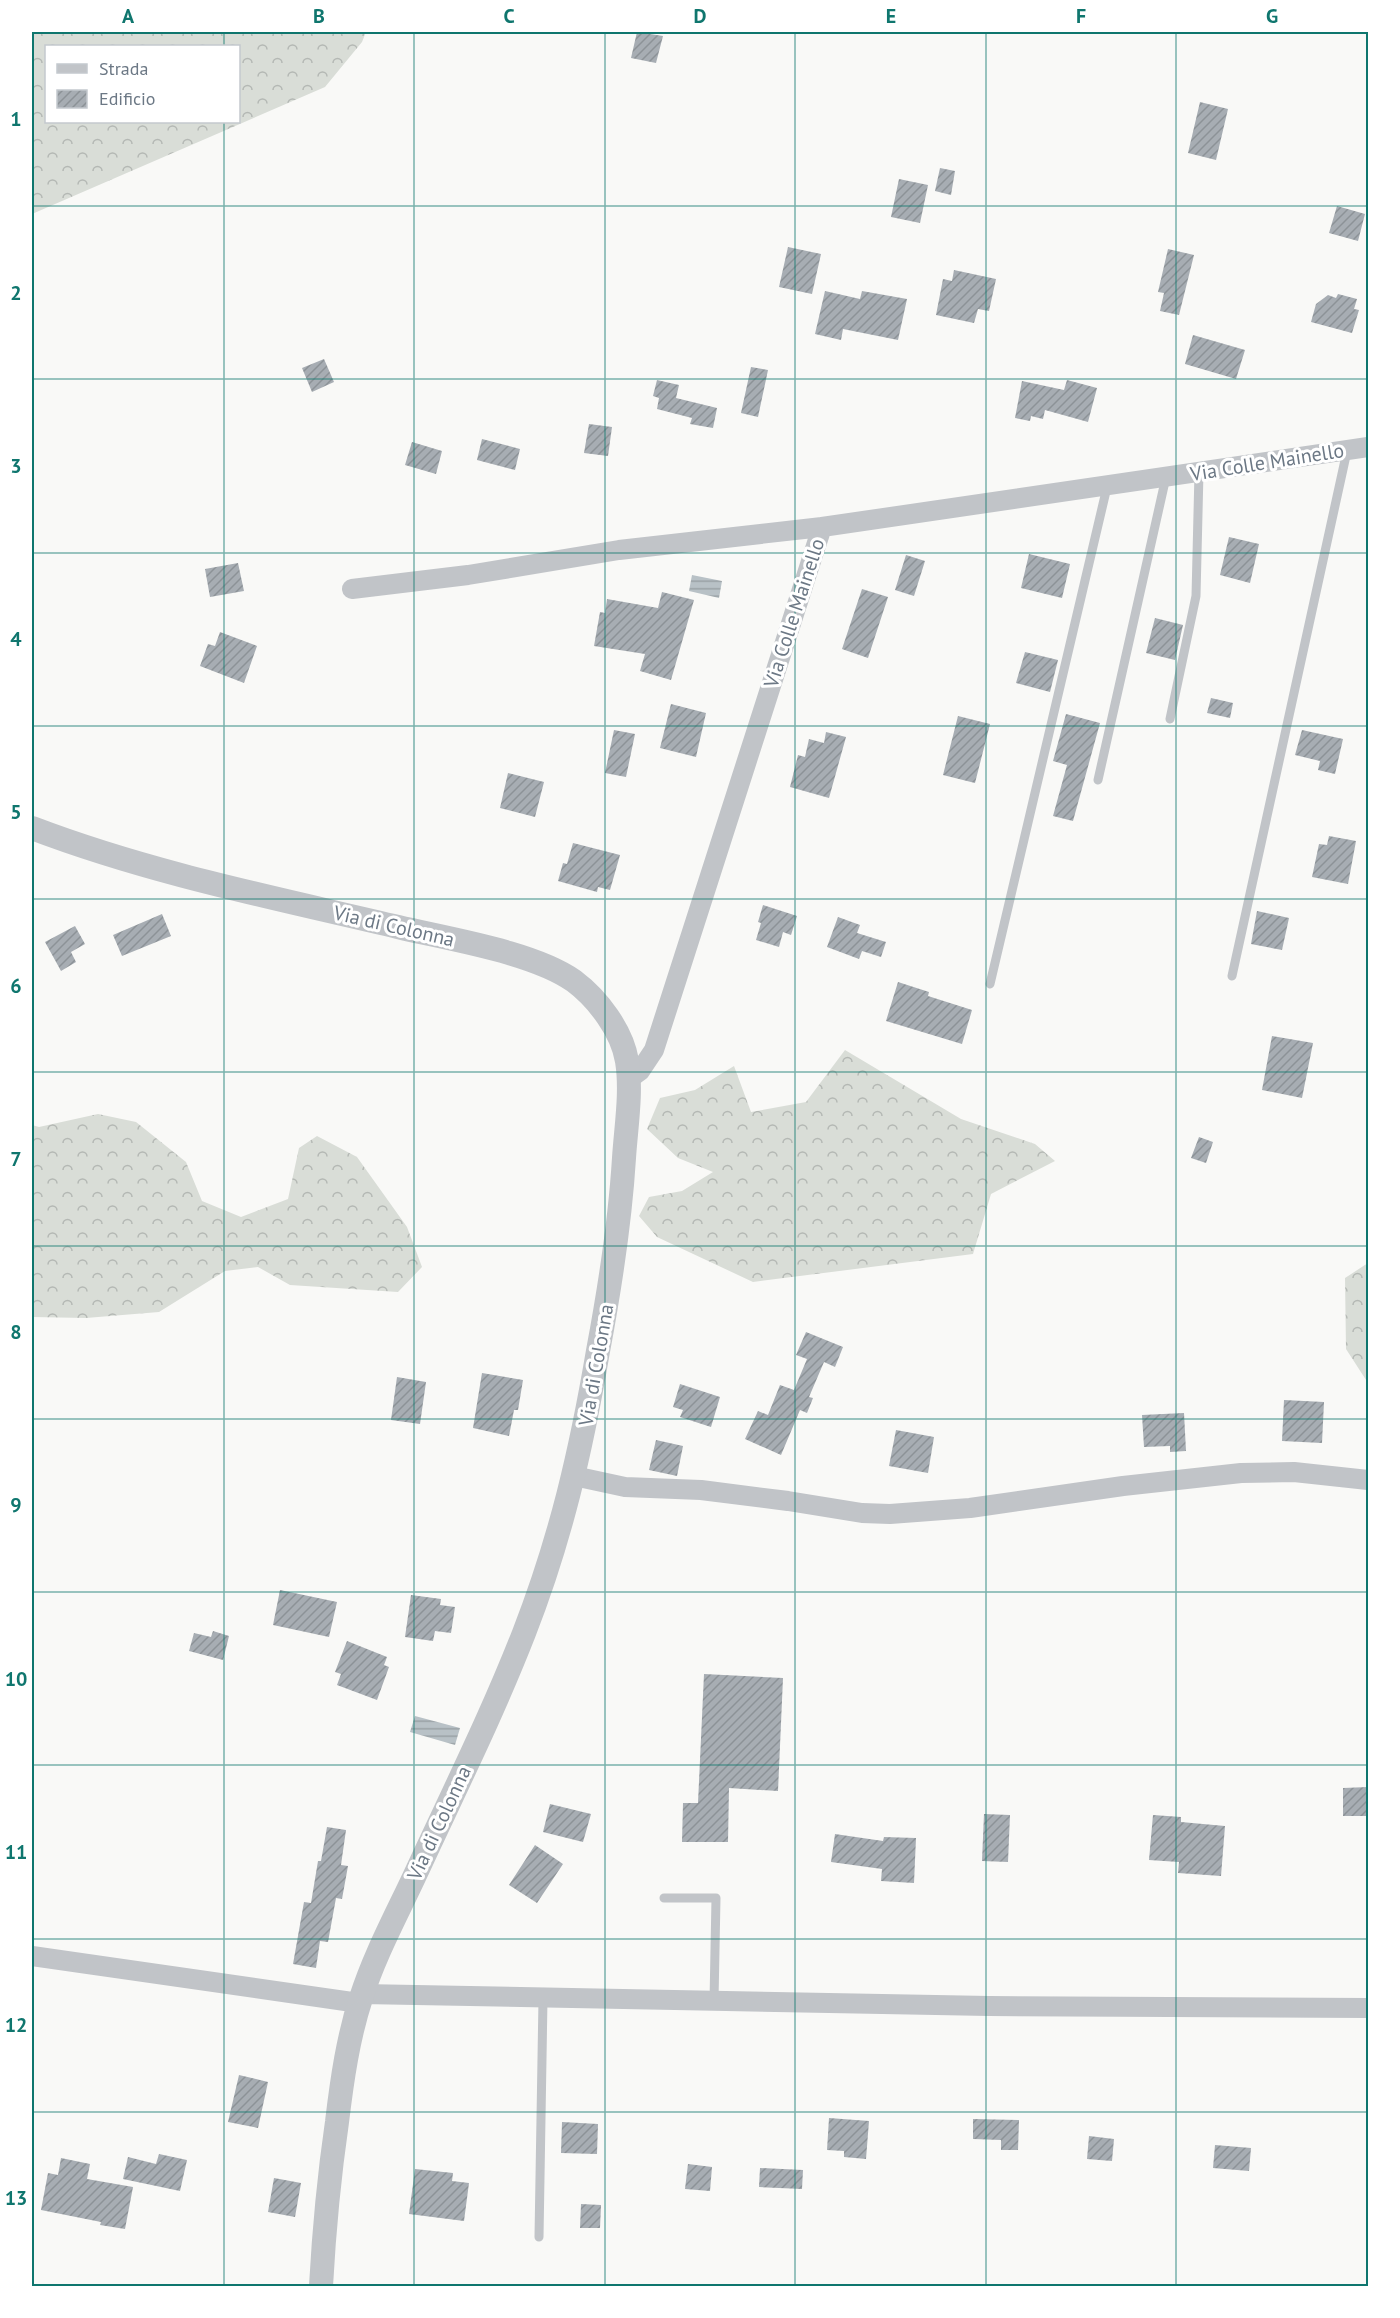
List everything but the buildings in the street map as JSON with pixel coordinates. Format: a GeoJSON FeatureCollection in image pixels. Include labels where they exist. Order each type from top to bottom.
{"type":"FeatureCollection","features":[{"type":"Feature","properties":{"kind":"street","name":"Via Colle Mainello"},"geometry":{"type":"LineString","coordinates":[[629,1079],[640,1071],[654,1050],[822,527],[1368,447]]}},
{"type":"Feature","properties":{"kind":"street"},"geometry":{"type":"LineString","coordinates":[[352,590],[468,575],[629,549],[822,527]]}},
{"type":"Feature","properties":{"kind":"street","name":"Via di Colonna"},"geometry":{"type":"LineString","coordinates":[[32,828],[114,857],[500,952],[552,969],[578,985],[604,1013],[624,1049],[629,1079],[616,1245],[584,1435],[574,1476],[550,1561],[513,1659],[385,1938],[361,1998],[341,2085],[327,2198],[321,2286]]}},
{"type":"Feature","properties":{"kind":"street"},"geometry":{"type":"LineString","coordinates":[[574,1476],[625,1487],[701,1490],[862,1513],[890,1514],[963,1509],[1123,1486],[1241,1473],[1294,1473],[1368,1480]]}},
{"type":"Feature","properties":{"kind":"street"},"geometry":{"type":"LineString","coordinates":[[32,1956],[361,1998],[543,1998],[1012,2007],[1368,2008]]}},
{"type":"Feature","properties":{"kind":"lane"},"geometry":{"type":"LineString","coordinates":[[1232,976],[1347,450]]}},
{"type":"Feature","properties":{"kind":"lane"},"geometry":{"type":"LineString","coordinates":[[1170,719],[1196,596],[1199,472]]}},
{"type":"Feature","properties":{"kind":"lane"},"geometry":{"type":"LineString","coordinates":[[1098,780],[1166,477]]}},
{"type":"Feature","properties":{"kind":"lane"},"geometry":{"type":"LineString","coordinates":[[990,984],[1107,487]]}},
{"type":"Feature","properties":{"kind":"lane"},"geometry":{"type":"LineString","coordinates":[[664,1898],[716,1898],[714,2001]]}},
{"type":"Feature","properties":{"kind":"lane"},"geometry":{"type":"LineString","coordinates":[[538,2237],[543,1998]]}},
{"type":"Feature","properties":{"kind":"green space"},"geometry":{"type":"Polygon","coordinates":[[[32,32],[366,32],[362,42],[325,87],[32,214],[32,32]]]}},
{"type":"Feature","properties":{"kind":"green space"},"geometry":{"type":"Polygon","coordinates":[[[845,1050],[961,1119],[1035,1144],[1055,1161],[991,1194],[973,1254],[753,1282],[657,1237],[639,1216],[649,1197],[682,1191],[713,1172],[678,1158],[647,1129],[660,1098],[695,1090],[734,1066],[751,1112],[806,1102],[845,1050]]]}},
{"type":"Feature","properties":{"kind":"green space"},"geometry":{"type":"Polygon","coordinates":[[[98,1114],[136,1122],[186,1162],[202,1201],[241,1217],[288,1199],[299,1148],[317,1136],[357,1157],[407,1227],[422,1267],[398,1292],[290,1285],[258,1267],[225,1271],[159,1312],[86,1318],[32,1317],[32,1125],[39,1127],[98,1114]]]}},
{"type":"Feature","properties":{"kind":"green space"},"geometry":{"type":"Polygon","coordinates":[[[1368,1263],[1368,1383],[1346,1349],[1345,1278],[1368,1263]]]}},
{"type":"Feature","properties":{"kind":"shaded area"},"geometry":{"type":"Polygon","coordinates":[[[692,575],[722,581],[719,598],[689,591],[692,575]]]}},
{"type":"Feature","properties":{"kind":"shaded area"},"geometry":{"type":"Polygon","coordinates":[[[415,1716],[460,1728],[455,1745],[410,1732],[415,1716]]]}}]}
